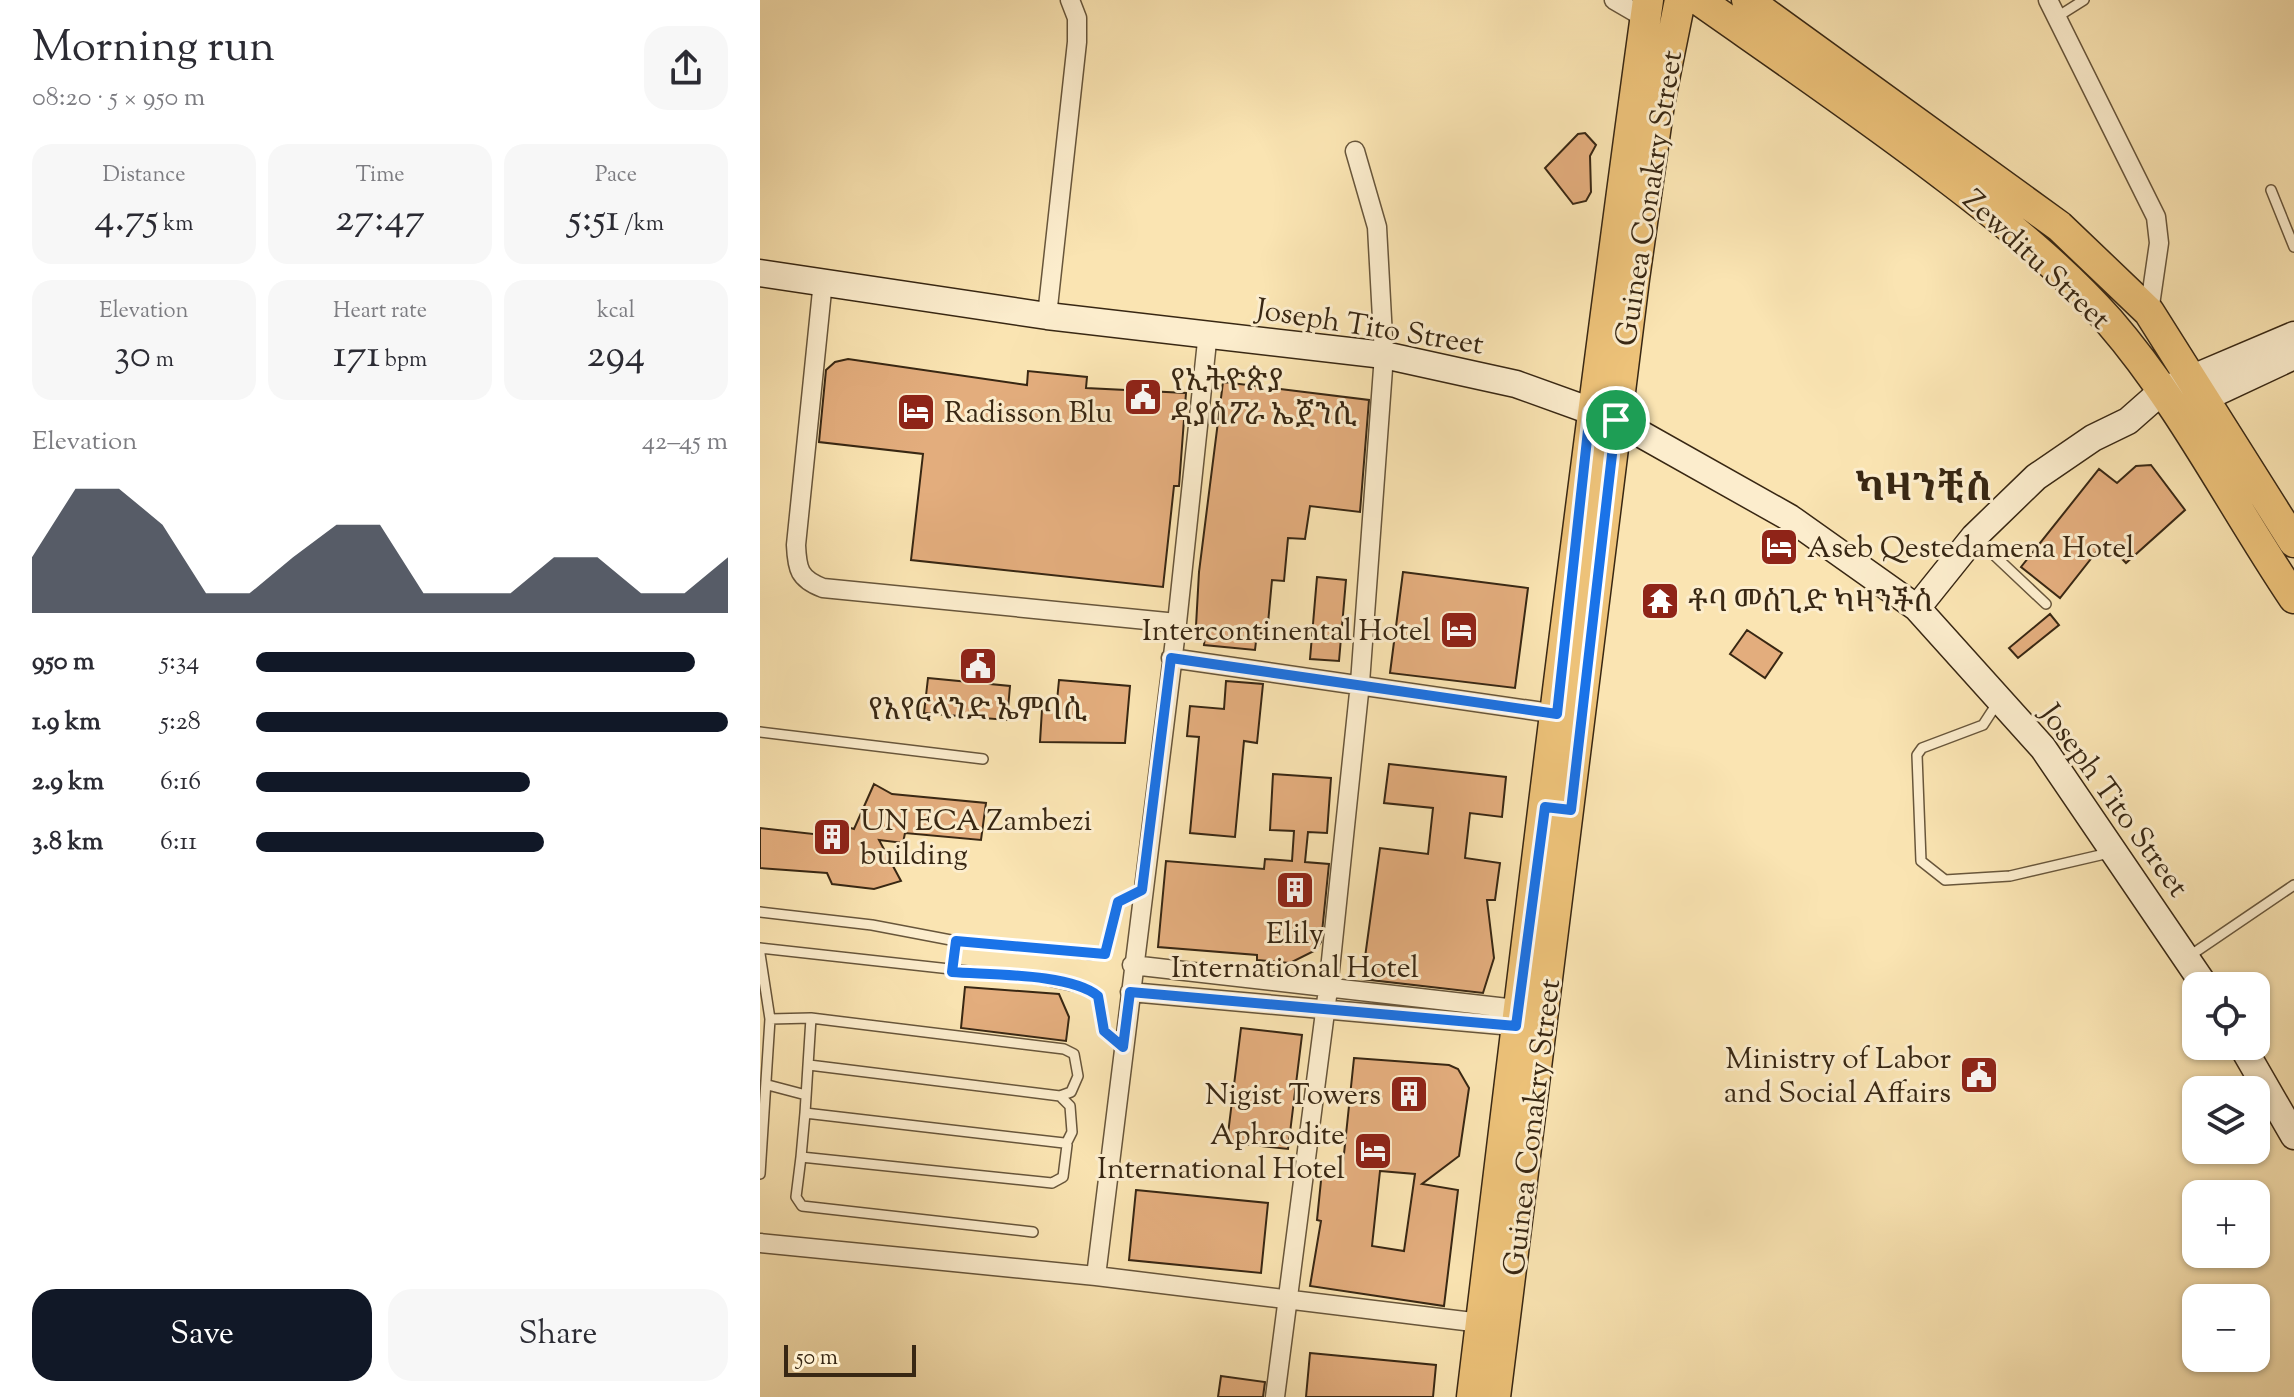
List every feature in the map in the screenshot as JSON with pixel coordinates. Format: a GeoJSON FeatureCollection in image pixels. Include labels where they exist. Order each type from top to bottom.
{"type":"FeatureCollection","features":[{"type":"Feature","properties":{"kind":"main road","name":"Guinea Conakry Street"},"geometry":{"type":"LineString","coordinates":[[1558,808],[1557,714],[1603,416],[1680,0]]}},
{"type":"Feature","properties":{"kind":"main road","name":"Zewditu Street"},"geometry":{"type":"LineString","coordinates":[[1699,0],[1839,95],[2032,246],[2108,320],[2169,402],[2294,598]]}},
{"type":"Feature","properties":{"kind":"main road","name":"Zewditu Street"},"geometry":{"type":"LineString","coordinates":[[1747,0],[2059,226],[2149,312],[2294,542]]}},
{"type":"Feature","properties":{"kind":"main road","name":"Guinea Conakry Street"},"geometry":{"type":"LineString","coordinates":[[1495,1397],[1502,1260],[1558,808],[1646,9]]}},
{"type":"Feature","properties":{"kind":"main road","name":"Joseph Tito Street"},"geometry":{"type":"LineString","coordinates":[[760,273],[1047,316],[1208,332],[1384,355],[1516,384],[1603,416],[1790,518],[1917,608],[2043,748],[2196,972]]}},
{"type":"Feature","properties":{"kind":"main road"},"geometry":{"type":"LineString","coordinates":[[1917,608],[1974,537],[2036,477],[2093,438],[2197,388],[2294,335]]}},
{"type":"Feature","properties":{"kind":"main road"},"geometry":{"type":"LineString","coordinates":[[2197,388],[2294,356]]}},
{"type":"Feature","properties":{"kind":"main road"},"geometry":{"type":"LineString","coordinates":[[2250,1060],[2294,1136]]}},
{"type":"Feature","properties":{"kind":"main road","name":"Guinea Conakry Street"},"geometry":{"type":"LineString","coordinates":[[1472,1397],[1481,1323],[1502,1260]]}},
{"type":"Feature","properties":{"kind":"street"},"geometry":{"type":"LineString","coordinates":[[1047,316],[1077,42],[1077,18],[1070,0]]}},
{"type":"Feature","properties":{"kind":"street"},"geometry":{"type":"LineString","coordinates":[[1614,0],[1646,9]]}},
{"type":"Feature","properties":{"kind":"street"},"geometry":{"type":"LineString","coordinates":[[2052,9],[2156,217],[2159,243],[2149,312]]}},
{"type":"Feature","properties":{"kind":"street"},"geometry":{"type":"LineString","coordinates":[[1275,1397],[1328,989],[1360,683],[1384,355],[1377,227],[1355,151]]}},
{"type":"Feature","properties":{"kind":"street"},"geometry":{"type":"LineString","coordinates":[[823,281],[796,545],[797,569],[806,581],[823,588],[1177,623]]}},
{"type":"Feature","properties":{"kind":"street"},"geometry":{"type":"LineString","coordinates":[[1096,1276],[1132,965],[1177,623],[1208,332]]}},
{"type":"Feature","properties":{"kind":"street"},"geometry":{"type":"LineString","coordinates":[[1171,658],[1557,714]]}},
{"type":"Feature","properties":{"kind":"street"},"geometry":{"type":"LineString","coordinates":[[1132,965],[1328,989],[1530,1019]]}},
{"type":"Feature","properties":{"kind":"street"},"geometry":{"type":"LineString","coordinates":[[1130,992],[1324,1011],[1530,1019]]}},
{"type":"Feature","properties":{"kind":"street"},"geometry":{"type":"LineString","coordinates":[[760,1243],[1096,1276],[1481,1323]]}},
{"type":"Feature","properties":{"kind":"lane"},"geometry":{"type":"LineString","coordinates":[[2052,9],[2084,0]]}},
{"type":"Feature","properties":{"kind":"lane"},"geometry":{"type":"LineString","coordinates":[[2271,190],[2294,247]]}},
{"type":"Feature","properties":{"kind":"lane"},"geometry":{"type":"LineString","coordinates":[[1974,537],[2046,604]]}},
{"type":"Feature","properties":{"kind":"lane"},"geometry":{"type":"LineString","coordinates":[[1999,699],[1983,725],[1922,748],[1917,755],[1921,861],[1945,880],[2010,876],[2115,852]]}},
{"type":"Feature","properties":{"kind":"lane"},"geometry":{"type":"LineString","coordinates":[[760,732],[983,759]]}},
{"type":"Feature","properties":{"kind":"lane"},"geometry":{"type":"LineString","coordinates":[[2188,958],[2294,885]]}},
{"type":"Feature","properties":{"kind":"lane"},"geometry":{"type":"LineString","coordinates":[[760,912],[887,927],[956,941],[1105,954],[1118,902],[1142,890]]}},
{"type":"Feature","properties":{"kind":"lane"},"geometry":{"type":"LineString","coordinates":[[952,972],[956,941]]}},
{"type":"Feature","properties":{"kind":"lane"},"geometry":{"type":"LineString","coordinates":[[760,1174],[768,1085],[765,1052],[770,1019],[760,951],[1040,979],[1090,990],[1098,996],[1104,1031],[1123,1047]]}},
{"type":"Feature","properties":{"kind":"lane"},"geometry":{"type":"LineString","coordinates":[[770,1019],[811,1018],[1064,1049],[1074,1054],[1078,1076],[1071,1092],[1060,1096],[809,1065]]}},
{"type":"Feature","properties":{"kind":"lane"},"geometry":{"type":"LineString","coordinates":[[811,1018],[796,1197],[802,1206],[1033,1232]]}},
{"type":"Feature","properties":{"kind":"lane"},"geometry":{"type":"LineString","coordinates":[[768,1085],[806,1095]]}},
{"type":"Feature","properties":{"kind":"lane"},"geometry":{"type":"LineString","coordinates":[[801,1157],[1057,1183],[1063,1177],[1066,1144],[1072,1132],[1070,1106],[1060,1096]]}},
{"type":"Feature","properties":{"kind":"lane"},"geometry":{"type":"LineString","coordinates":[[805,1113],[1066,1144]]}},
{"type":"Feature","properties":{"kind":"building"},"geometry":{"type":"Polygon","coordinates":[[[1585,133],[1596,145],[1590,156],[1591,192],[1586,201],[1573,204],[1545,168],[1578,134],[1585,133]]]}},
{"type":"Feature","properties":{"kind":"building"},"geometry":{"type":"Polygon","coordinates":[[[848,359],[1027,385],[1028,371],[1087,377],[1086,388],[1186,393],[1179,486],[1174,486],[1163,587],[911,560],[923,454],[819,442],[826,370],[835,362],[848,359]]]}},
{"type":"Feature","properties":{"kind":"building"},"geometry":{"type":"Polygon","coordinates":[[[1223,382],[1369,400],[1360,512],[1310,506],[1305,539],[1288,538],[1284,581],[1272,580],[1267,634],[1257,633],[1255,650],[1204,645],[1206,627],[1196,626],[1199,572],[1223,382]]]}},
{"type":"Feature","properties":{"kind":"building"},"geometry":{"type":"Polygon","coordinates":[[[2151,465],[2185,510],[2126,563],[2105,541],[2060,598],[2021,567],[2099,469],[2117,483],[2136,466],[2151,465]]]}},
{"type":"Feature","properties":{"kind":"building","name":"Intercontinental Hotel"},"geometry":{"type":"Polygon","coordinates":[[[1403,572],[1528,588],[1515,688],[1390,673],[1403,572]]]}},
{"type":"Feature","properties":{"kind":"building"},"geometry":{"type":"Polygon","coordinates":[[[1317,577],[1346,580],[1339,661],[1310,659],[1317,577]]]}},
{"type":"Feature","properties":{"kind":"building"},"geometry":{"type":"Polygon","coordinates":[[[2050,614],[2059,625],[2018,658],[2009,648],[2050,614]]]}},
{"type":"Feature","properties":{"kind":"building"},"geometry":{"type":"Polygon","coordinates":[[[1747,630],[1782,653],[1765,678],[1730,654],[1747,630]]]}},
{"type":"Feature","properties":{"kind":"building"},"geometry":{"type":"Polygon","coordinates":[[[928,678],[1010,686],[1007,720],[924,713],[928,678]]]}},
{"type":"Feature","properties":{"kind":"building"},"geometry":{"type":"Polygon","coordinates":[[[1059,680],[1130,686],[1125,743],[1040,742],[1042,709],[1056,711],[1059,680]]]}},
{"type":"Feature","properties":{"kind":"building"},"geometry":{"type":"Polygon","coordinates":[[[1226,681],[1263,684],[1257,743],[1244,741],[1235,837],[1190,833],[1199,737],[1187,736],[1190,706],[1224,709],[1226,681]]]}},
{"type":"Feature","properties":{"kind":"building"},"geometry":{"type":"Polygon","coordinates":[[[1389,764],[1506,777],[1502,817],[1470,813],[1465,858],[1500,863],[1495,900],[1487,900],[1494,958],[1483,993],[1362,979],[1380,848],[1428,854],[1433,808],[1384,803],[1389,764]]]}},
{"type":"Feature","properties":{"kind":"building"},"geometry":{"type":"Polygon","coordinates":[[[1273,774],[1331,778],[1327,833],[1308,832],[1305,862],[1329,864],[1321,942],[1316,950],[1290,963],[1257,960],[1257,955],[1158,947],[1166,861],[1264,869],[1265,859],[1292,861],[1294,831],[1270,830],[1273,774]]]}},
{"type":"Feature","properties":{"kind":"building","name":"UN ECA Zambezi building"},"geometry":{"type":"Polygon","coordinates":[[[874,784],[892,794],[986,803],[981,840],[905,833],[903,843],[879,840],[901,881],[874,889],[832,884],[827,873],[760,868],[760,828],[822,835],[830,822],[854,829],[874,784]]]}},
{"type":"Feature","properties":{"kind":"building"},"geometry":{"type":"Polygon","coordinates":[[[965,987],[1059,994],[1069,1017],[1066,1041],[961,1028],[965,987]]]}},
{"type":"Feature","properties":{"kind":"building"},"geometry":{"type":"Polygon","coordinates":[[[1241,1028],[1302,1035],[1288,1149],[1227,1142],[1241,1028]]]}},
{"type":"Feature","properties":{"kind":"building"},"geometry":{"type":"Polygon","coordinates":[[[1354,1058],[1449,1065],[1458,1069],[1469,1088],[1459,1156],[1422,1184],[1458,1190],[1444,1306],[1310,1286],[1321,1221],[1317,1220],[1322,1171],[1342,1173],[1354,1058]],[[1380,1171],[1372,1246],[1404,1251],[1415,1174],[1380,1171]]]}},
{"type":"Feature","properties":{"kind":"building"},"geometry":{"type":"Polygon","coordinates":[[[1136,1190],[1268,1203],[1261,1273],[1129,1260],[1136,1190]]]}},
{"type":"Feature","properties":{"kind":"building"},"geometry":{"type":"Polygon","coordinates":[[[1310,1353],[1436,1365],[1433,1397],[1306,1397],[1310,1353]]]}},
{"type":"Feature","properties":{"kind":"building"},"geometry":{"type":"Polygon","coordinates":[[[1221,1376],[1265,1382],[1263,1397],[1218,1397],[1221,1376]]]}},
{"type":"Feature","properties":{"kind":"place","name":"የኢትዮጵያ ዳያስፖራ ኤጀንሲ"},"geometry":{"type":"Point","coordinates":[1143,397]}},
{"type":"Feature","properties":{"kind":"place","name":"Radisson Blu"},"geometry":{"type":"Point","coordinates":[916,412]}},
{"type":"Feature","properties":{"kind":"place","name":"Aseb Qestedamena Hotel"},"geometry":{"type":"Point","coordinates":[1779,547]}},
{"type":"Feature","properties":{"kind":"place","name":"ቶባ መስጊድ ካዛንችስ"},"geometry":{"type":"Point","coordinates":[1660,601]}},
{"type":"Feature","properties":{"kind":"place","name":"Intercontinental Hotel"},"geometry":{"type":"Point","coordinates":[1459,630]}},
{"type":"Feature","properties":{"kind":"place","name":"የአየርላንድ ኤምባሲ"},"geometry":{"type":"Point","coordinates":[978,666]}},
{"type":"Feature","properties":{"kind":"place","name":"UN ECA Zambezi building"},"geometry":{"type":"Point","coordinates":[832,837]}},
{"type":"Feature","properties":{"kind":"place","name":"Elily International Hotel"},"geometry":{"type":"Point","coordinates":[1295,890]}},
{"type":"Feature","properties":{"kind":"place","name":"Ministry of Labor and Social Affairs"},"geometry":{"type":"Point","coordinates":[1979,1075]}},
{"type":"Feature","properties":{"kind":"place","name":"Nigist Towers"},"geometry":{"type":"Point","coordinates":[1409,1094]}},
{"type":"Feature","properties":{"kind":"place","name":"Aphrodite International Hotel"},"geometry":{"type":"Point","coordinates":[1373,1151]}},
{"type":"Feature","properties":{"kind":"district","name":"ካዛንቺስ"},"geometry":{"type":"Point","coordinates":[1923,487]}},
{"type":"Feature","properties":{"kind":"route"},"geometry":{"type":"LineString","coordinates":[[1590,412],[1616,420],[1571,810],[1545,807],[1516,1026],[1130,992],[1123,1047],[1104,1031],[1098,996],[1090,990],[1040,979],[952,972],[956,941],[1105,954],[1118,902],[1142,890],[1171,658],[1557,714],[1590,412]]}}]}
